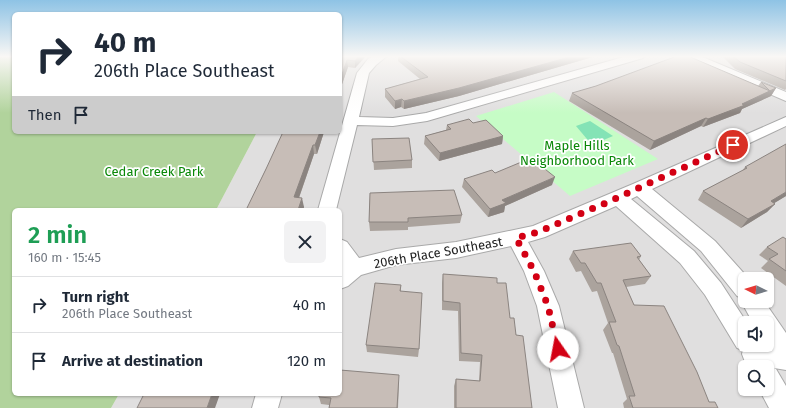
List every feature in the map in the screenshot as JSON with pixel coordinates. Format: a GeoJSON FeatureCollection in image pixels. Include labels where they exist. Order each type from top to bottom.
{"type":"FeatureCollection","features":[{"type":"Feature","properties":{"kind":"street"},"geometry":{"type":"LineString","coordinates":[[328,208],[362,75]]}},
{"type":"Feature","properties":{"kind":"street"},"geometry":{"type":"LineString","coordinates":[[350,121],[393,122],[427,117],[573,75]]}},
{"type":"Feature","properties":{"kind":"street"},"geometry":{"type":"LineString","coordinates":[[735,75],[786,97]]}},
{"type":"Feature","properties":{"kind":"street","name":"206th Place Southeast"},"geometry":{"type":"LineString","coordinates":[[347,274],[396,257],[456,250],[538,232],[618,198],[786,121]]}},
{"type":"Feature","properties":{"kind":"street"},"geometry":{"type":"LineString","coordinates":[[639,188],[708,246],[738,282]]}},
{"type":"Feature","properties":{"kind":"street"},"geometry":{"type":"LineString","coordinates":[[618,198],[687,257],[713,289],[738,329]]}},
{"type":"Feature","properties":{"kind":"street"},"geometry":{"type":"LineString","coordinates":[[516,238],[534,271],[548,306],[571,408]]}},
{"type":"Feature","properties":{"kind":"street"},"geometry":{"type":"LineString","coordinates":[[342,255],[347,274]]}},
{"type":"Feature","properties":{"kind":"street"},"geometry":{"type":"LineString","coordinates":[[774,336],[786,356]]}},
{"type":"Feature","properties":{"kind":"street"},"geometry":{"type":"LineString","coordinates":[[752,352],[786,356]]}},
{"type":"Feature","properties":{"kind":"street"},"geometry":{"type":"LineString","coordinates":[[774,390],[784,408]]}},
{"type":"Feature","properties":{"kind":"street"},"geometry":{"type":"LineString","coordinates":[[265,408],[268,396]]}},
{"type":"Feature","properties":{"kind":"shaded area"},"geometry":{"type":"Polygon","coordinates":[[[342,75],[786,75],[786,408],[111,408],[118,396],[342,396],[342,208],[217,208],[256,134],[342,134],[342,75]]]}},
{"type":"Feature","properties":{"kind":"green space","name":"Cedar Creek Park"},"geometry":{"type":"Polygon","coordinates":[[[0,75],[12,75],[12,134],[256,134],[217,208],[12,208],[12,396],[118,396],[111,408],[0,408],[0,75]]]}},
{"type":"Feature","properties":{"kind":"green space","name":"Maple Hills Neighborhood Park"},"geometry":{"type":"Polygon","coordinates":[[[554,92],[658,159],[570,196],[476,116],[554,92]]]}},
{"type":"Feature","properties":{"kind":"green space"},"geometry":{"type":"Polygon","coordinates":[[[590,121],[613,136],[592,145],[576,126],[590,121]]]}},
{"type":"Feature","properties":{"kind":"building"},"geometry":{"type":"Polygon","coordinates":[[[425,75],[505,75],[404,101],[402,99],[395,101],[385,89],[428,77],[425,75]]]}},
{"type":"Feature","properties":{"kind":"building"},"geometry":{"type":"Polygon","coordinates":[[[626,75],[733,75],[770,91],[742,104],[745,105],[708,119],[706,118],[654,141],[572,93],[626,75]]]}},
{"type":"Feature","properties":{"kind":"building"},"geometry":{"type":"Polygon","coordinates":[[[772,75],[786,75],[786,81],[772,75]]]}},
{"type":"Feature","properties":{"kind":"building"},"geometry":{"type":"Polygon","coordinates":[[[761,82],[776,88],[770,91],[761,82]]]}},
{"type":"Feature","properties":{"kind":"building"},"geometry":{"type":"Polygon","coordinates":[[[469,119],[473,123],[486,120],[503,136],[440,153],[425,136],[451,129],[447,125],[469,119]]]}},
{"type":"Feature","properties":{"kind":"building"},"geometry":{"type":"Polygon","coordinates":[[[282,134],[319,134],[315,145],[313,145],[294,197],[302,198],[299,208],[247,208],[282,134]]]}},
{"type":"Feature","properties":{"kind":"building"},"geometry":{"type":"Polygon","coordinates":[[[409,138],[412,160],[373,162],[372,139],[409,138]]]}},
{"type":"Feature","properties":{"kind":"building"},"geometry":{"type":"Polygon","coordinates":[[[786,144],[786,192],[771,201],[775,204],[748,219],[703,191],[747,168],[745,167],[786,144]]]}},
{"type":"Feature","properties":{"kind":"building"},"geometry":{"type":"Polygon","coordinates":[[[531,158],[555,177],[502,200],[506,203],[490,209],[464,179],[492,170],[495,173],[531,158]]]}},
{"type":"Feature","properties":{"kind":"building"},"geometry":{"type":"Polygon","coordinates":[[[454,190],[462,215],[408,218],[408,222],[369,222],[370,193],[454,190]]]}},
{"type":"Feature","properties":{"kind":"building"},"geometry":{"type":"Polygon","coordinates":[[[783,237],[786,239],[786,271],[769,259],[778,254],[767,247],[783,237]]]}},
{"type":"Feature","properties":{"kind":"building"},"geometry":{"type":"Polygon","coordinates":[[[631,243],[641,256],[637,257],[651,276],[623,280],[634,305],[664,306],[697,372],[709,402],[715,402],[718,408],[633,408],[629,396],[635,396],[619,346],[617,345],[609,322],[616,322],[601,283],[597,283],[585,263],[581,263],[573,251],[631,243]]]}},
{"type":"Feature","properties":{"kind":"building"},"geometry":{"type":"Polygon","coordinates":[[[443,274],[497,278],[497,283],[506,283],[510,318],[514,318],[516,335],[523,336],[532,408],[456,408],[456,379],[480,381],[482,355],[461,353],[460,303],[443,301],[443,274]]]}},
{"type":"Feature","properties":{"kind":"building"},"geometry":{"type":"Polygon","coordinates":[[[375,283],[401,285],[400,291],[422,293],[419,349],[366,345],[375,283]]]}},
{"type":"Feature","properties":{"kind":"building"},"geometry":{"type":"Polygon","coordinates":[[[342,370],[399,375],[397,408],[329,408],[331,398],[319,397],[342,396],[342,370]]]}},
{"type":"Feature","properties":{"kind":"building"},"geometry":{"type":"Polygon","coordinates":[[[143,396],[211,396],[207,408],[137,408],[143,396]]]}},
{"type":"Feature","properties":{"kind":"route"},"geometry":{"type":"LineString","coordinates":[[558,349],[548,306],[534,271],[516,238],[538,232],[640,188],[733,145]]}}]}
